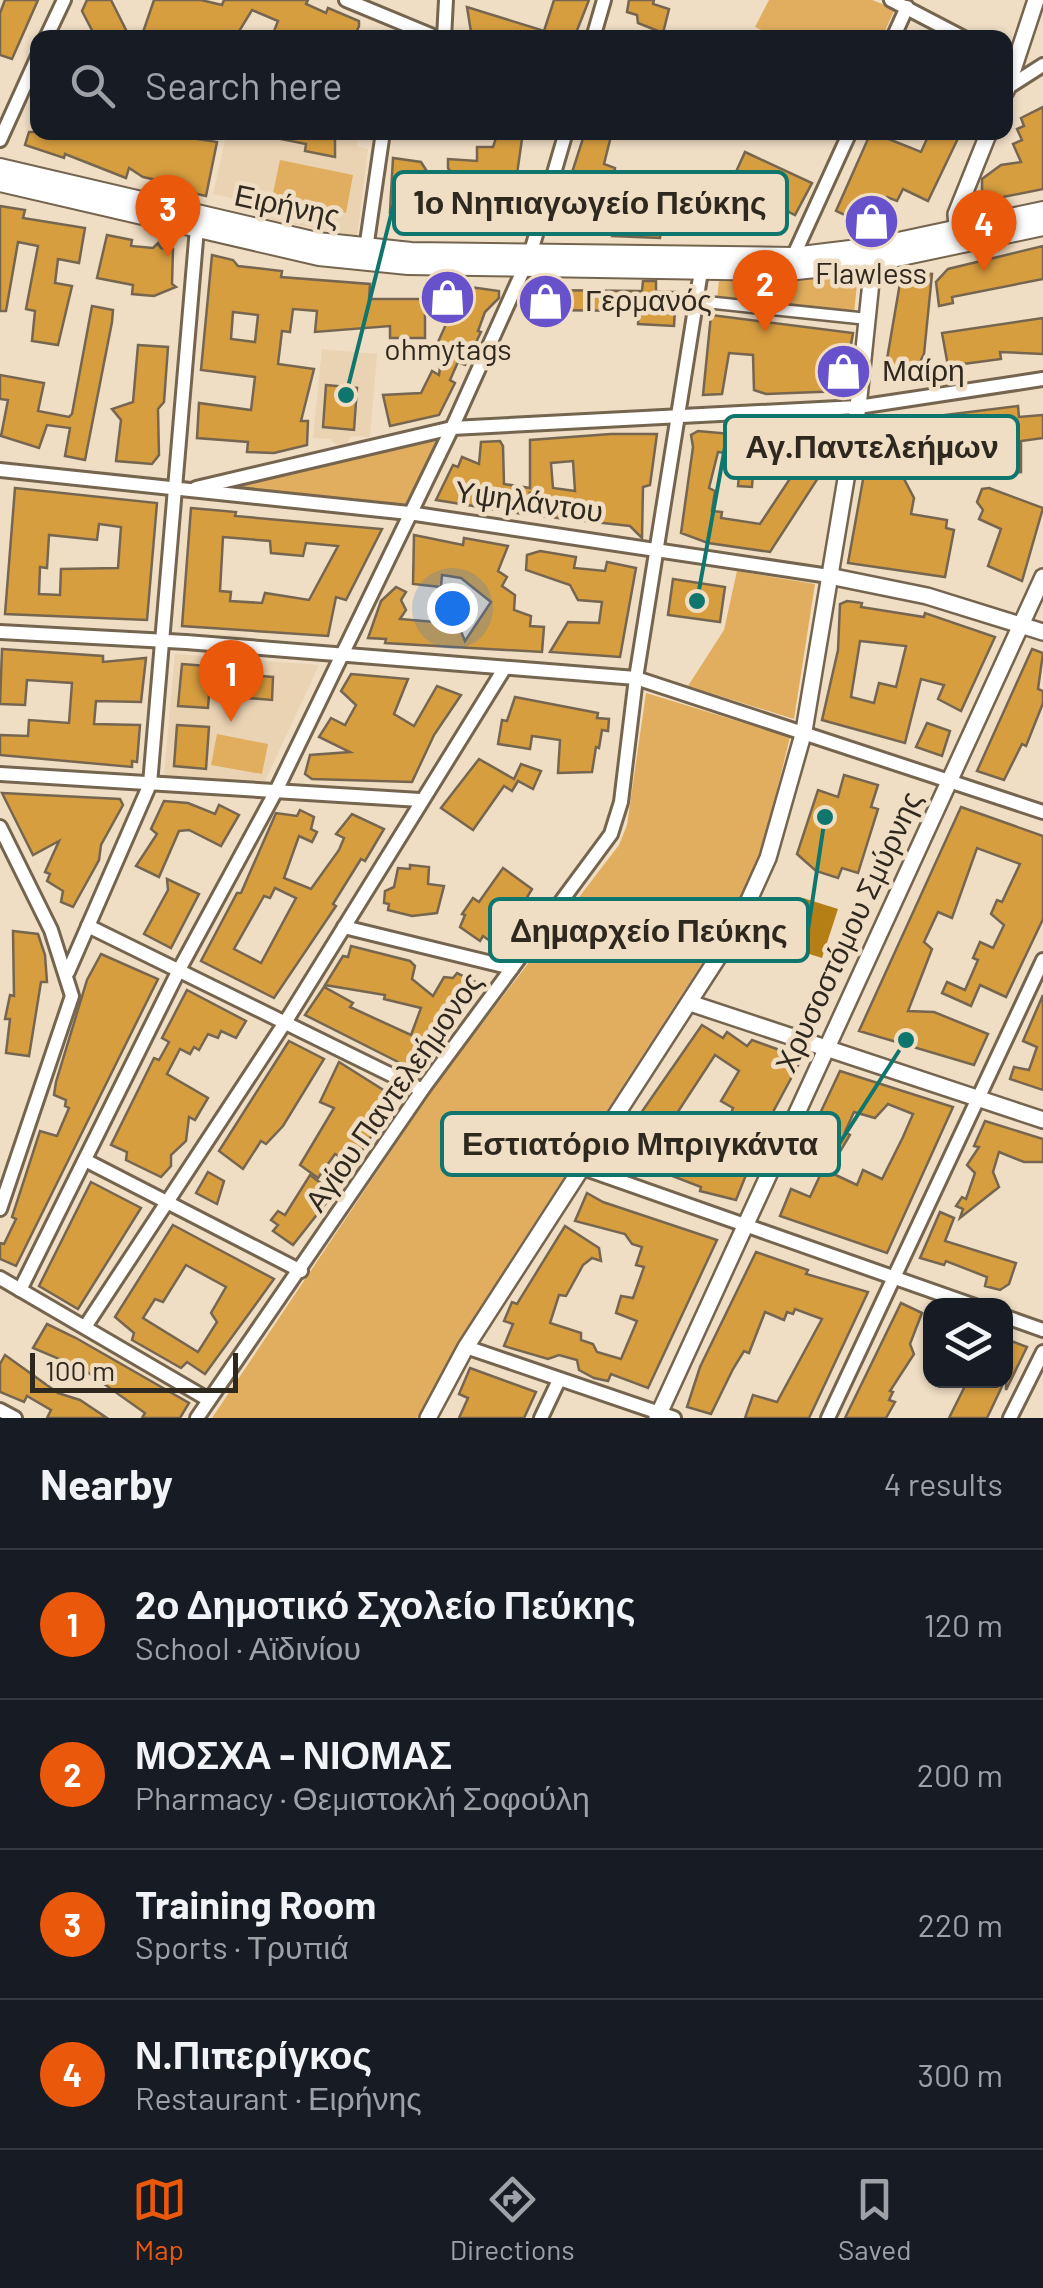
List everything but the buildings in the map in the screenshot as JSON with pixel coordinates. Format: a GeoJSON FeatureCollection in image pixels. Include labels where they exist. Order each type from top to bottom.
{"type":"FeatureCollection","features":[{"type":"Feature","properties":{"kind":"main road","name":"Ειρήνης"},"geometry":{"type":"LineString","coordinates":[[0,168],[366,249],[526,261]]}},
{"type":"Feature","properties":{"kind":"main road","name":"Ειρήνης"},"geometry":{"type":"LineString","coordinates":[[0,182],[345,260],[702,264],[787,271],[957,237],[1043,226]]}},
{"type":"Feature","properties":{"kind":"main road","name":"Ειρήνης"},"geometry":{"type":"LineString","coordinates":[[957,237],[1043,211]]}},
{"type":"Feature","properties":{"kind":"main road","name":"Ειρήνης"},"geometry":{"type":"LineString","coordinates":[[702,264],[874,254]]}},
{"type":"Feature","properties":{"kind":"street"},"geometry":{"type":"LineString","coordinates":[[50,30],[64,0]]}},
{"type":"Feature","properties":{"kind":"street"},"geometry":{"type":"LineString","coordinates":[[346,0],[403,30]]}},
{"type":"Feature","properties":{"kind":"street"},"geometry":{"type":"LineString","coordinates":[[442,30],[446,0]]}},
{"type":"Feature","properties":{"kind":"street"},"geometry":{"type":"LineString","coordinates":[[595,30],[604,0]]}},
{"type":"Feature","properties":{"kind":"street"},"geometry":{"type":"LineString","coordinates":[[892,0],[949,30]]}},
{"type":"Feature","properties":{"kind":"street"},"geometry":{"type":"LineString","coordinates":[[1013,56],[1036,32],[1036,0]]}},
{"type":"Feature","properties":{"kind":"street"},"geometry":{"type":"LineString","coordinates":[[897,30],[907,7]]}},
{"type":"Feature","properties":{"kind":"street"},"geometry":{"type":"LineString","coordinates":[[1013,85],[1043,65]]}},
{"type":"Feature","properties":{"kind":"street"},"geometry":{"type":"LineString","coordinates":[[0,140],[7,104],[30,68]]}},
{"type":"Feature","properties":{"kind":"street"},"geometry":{"type":"LineString","coordinates":[[366,249],[382,140]]}},
{"type":"Feature","properties":{"kind":"street"},"geometry":{"type":"LineString","coordinates":[[20,1290],[180,968],[276,791],[452,428],[526,261],[564,140]]}},
{"type":"Feature","properties":{"kind":"street"},"geometry":{"type":"LineString","coordinates":[[792,257],[846,140]]}},
{"type":"Feature","properties":{"kind":"street"},"geometry":{"type":"LineString","coordinates":[[957,237],[956,214],[986,140]]}},
{"type":"Feature","properties":{"kind":"street"},"geometry":{"type":"LineString","coordinates":[[68,972],[150,784],[196,228]]}},
{"type":"Feature","properties":{"kind":"street"},"geometry":{"type":"LineString","coordinates":[[428,1418],[466,1347],[735,931],[762,876],[804,731],[858,407],[874,254]]}},
{"type":"Feature","properties":{"kind":"street","name":"Αγίου Παντελεήμονος"},"geometry":{"type":"LineString","coordinates":[[197,1418],[422,1090],[611,834],[621,802],[636,678],[702,264]]}},
{"type":"Feature","properties":{"kind":"street"},"geometry":{"type":"LineString","coordinates":[[696,301],[868,320]]}},
{"type":"Feature","properties":{"kind":"street"},"geometry":{"type":"LineString","coordinates":[[196,488],[452,428],[858,407],[1043,379]]}},
{"type":"Feature","properties":{"kind":"street","name":"Υψηλάντου"},"geometry":{"type":"LineString","coordinates":[[0,470],[409,513],[658,548],[927,596],[1043,632]]}},
{"type":"Feature","properties":{"kind":"street","name":"Χρυσοστόμου Σμύρνης"},"geometry":{"type":"LineString","coordinates":[[663,1416],[744,1227],[1043,578]]}},
{"type":"Feature","properties":{"kind":"street"},"geometry":{"type":"LineString","coordinates":[[0,632],[636,678],[1043,812]]}},
{"type":"Feature","properties":{"kind":"street"},"geometry":{"type":"LineString","coordinates":[[85,1328],[286,1020],[504,669]]}},
{"type":"Feature","properties":{"kind":"street"},"geometry":{"type":"LineString","coordinates":[[0,774],[420,800]]}},
{"type":"Feature","properties":{"kind":"street"},"geometry":{"type":"LineString","coordinates":[[0,827],[68,972],[72,996],[69,1016],[0,1209]]}},
{"type":"Feature","properties":{"kind":"street"},"geometry":{"type":"LineString","coordinates":[[88,926],[422,1090]]}},
{"type":"Feature","properties":{"kind":"street"},"geometry":{"type":"LineString","coordinates":[[344,927],[512,968]]}},
{"type":"Feature","properties":{"kind":"street"},"geometry":{"type":"LineString","coordinates":[[828,1418],[1043,960]]}},
{"type":"Feature","properties":{"kind":"street"},"geometry":{"type":"LineString","coordinates":[[690,1003],[1043,1120]]}},
{"type":"Feature","properties":{"kind":"street"},"geometry":{"type":"LineString","coordinates":[[84,1160],[301,1271]]}},
{"type":"Feature","properties":{"kind":"street"},"geometry":{"type":"LineString","coordinates":[[580,1167],[953,1298]]}},
{"type":"Feature","properties":{"kind":"street"},"geometry":{"type":"LineString","coordinates":[[0,1278],[208,1400]]}},
{"type":"Feature","properties":{"kind":"street"},"geometry":{"type":"LineString","coordinates":[[1013,1319],[1043,1330]]}},
{"type":"Feature","properties":{"kind":"street"},"geometry":{"type":"LineString","coordinates":[[466,1347],[663,1416]]}},
{"type":"Feature","properties":{"kind":"street"},"geometry":{"type":"LineString","coordinates":[[1010,1418],[1043,1352]]}},
{"type":"Feature","properties":{"kind":"street"},"geometry":{"type":"LineString","coordinates":[[542,1418],[560,1380]]}},
{"type":"Feature","properties":{"kind":"street"},"geometry":{"type":"LineString","coordinates":[[0,1410],[14,1418]]}},
{"type":"Feature","properties":{"kind":"shaded area"},"geometry":{"type":"Polygon","coordinates":[[[769,0],[872,0],[895,9],[885,30],[755,27],[769,0]]]}},
{"type":"Feature","properties":{"kind":"shaded area"},"geometry":{"type":"Polygon","coordinates":[[[225,140],[358,140],[357,146],[368,149],[357,236],[267,219],[269,206],[213,194],[225,140]]]}},
{"type":"Feature","properties":{"kind":"shaded area"},"geometry":{"type":"Polygon","coordinates":[[[280,160],[353,175],[346,213],[272,198],[280,160]]]}},
{"type":"Feature","properties":{"kind":"shaded area"},"geometry":{"type":"Polygon","coordinates":[[[858,274],[854,314],[717,300],[719,279],[858,274]]]}},
{"type":"Feature","properties":{"kind":"shaded area"},"geometry":{"type":"Polygon","coordinates":[[[322,349],[377,354],[370,437],[351,436],[347,443],[336,445],[330,439],[313,438],[322,349]]]}},
{"type":"Feature","properties":{"kind":"shaded area"},"geometry":{"type":"Polygon","coordinates":[[[437,438],[406,505],[226,487],[437,438]]]}},
{"type":"Feature","properties":{"kind":"shaded area"},"geometry":{"type":"Polygon","coordinates":[[[737,571],[815,584],[794,719],[688,686],[724,630],[737,571]]]}},
{"type":"Feature","properties":{"kind":"shaded area"},"geometry":{"type":"Polygon","coordinates":[[[175,654],[319,665],[265,781],[164,776],[175,654]]]}},
{"type":"Feature","properties":{"kind":"shaded area"},"geometry":{"type":"Polygon","coordinates":[[[646,693],[790,737],[761,855],[733,915],[461,1337],[417,1418],[212,1418],[438,1081],[619,845],[627,825],[646,693]]]}},
{"type":"Feature","properties":{"kind":"shaded area"},"geometry":{"type":"Polygon","coordinates":[[[217,734],[268,744],[262,774],[211,765],[217,734]]]}},
{"type":"Feature","properties":{"kind":"shaded area"},"geometry":{"type":"Polygon","coordinates":[[[803,898],[838,909],[822,958],[790,948],[803,898]]]}},
{"type":"Feature","properties":{"kind":"place","name":"Flawless"},"geometry":{"type":"Point","coordinates":[871,221]}},
{"type":"Feature","properties":{"kind":"place","name":"Training Room"},"geometry":{"type":"Point","coordinates":[168,257]}},
{"type":"Feature","properties":{"kind":"place","name":"Ν.Πιπερίγκος"},"geometry":{"type":"Point","coordinates":[984,272]}},
{"type":"Feature","properties":{"kind":"place","name":"ohmytags"},"geometry":{"type":"Point","coordinates":[448,297]}},
{"type":"Feature","properties":{"kind":"place","name":"Γερμανός"},"geometry":{"type":"Point","coordinates":[546,301]}},
{"type":"Feature","properties":{"kind":"place","name":"ΜΟΣΧΑ - ΝΙΟΜΑΣ"},"geometry":{"type":"Point","coordinates":[765,332]}},
{"type":"Feature","properties":{"kind":"place","name":"Μαίρη"},"geometry":{"type":"Point","coordinates":[843,371]}},
{"type":"Feature","properties":{"kind":"place","name":"1ο Νηπιαγωγείο Πεύκης"},"geometry":{"type":"Point","coordinates":[346,395]}},
{"type":"Feature","properties":{"kind":"place","name":"Αγ.Παντελεήμων"},"geometry":{"type":"Point","coordinates":[697,601]}},
{"type":"Feature","properties":{"kind":"place","name":"2ο Δημοτικό Σχολείο Πεύκης"},"geometry":{"type":"Point","coordinates":[231,722]}},
{"type":"Feature","properties":{"kind":"place","name":"Δημαρχείο Πεύκης"},"geometry":{"type":"Point","coordinates":[825,817]}},
{"type":"Feature","properties":{"kind":"place","name":"Εστιατόριο Μπριγκάντα"},"geometry":{"type":"Point","coordinates":[906,1040]}}]}
